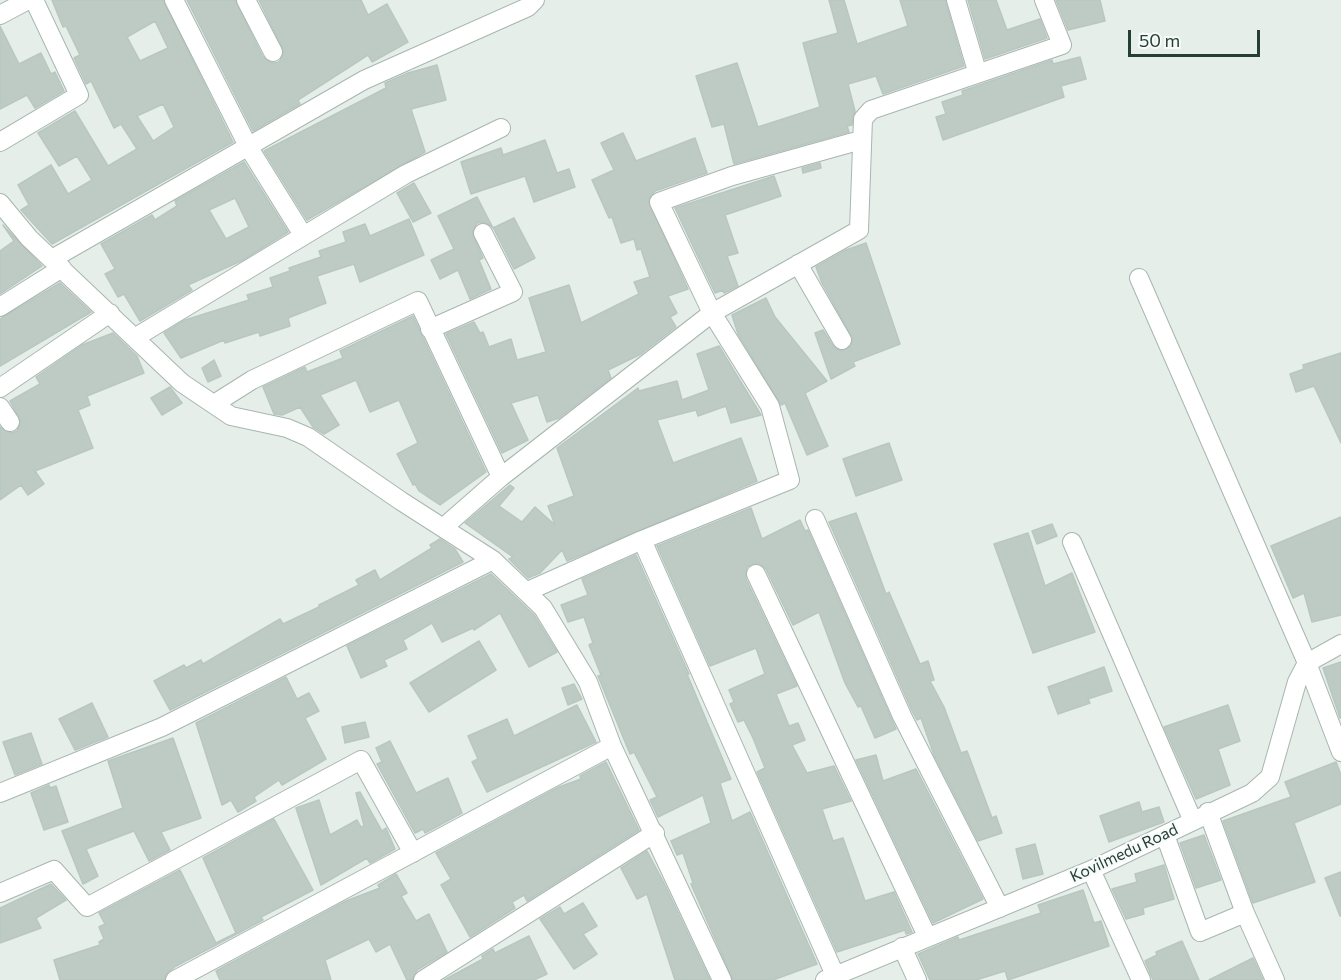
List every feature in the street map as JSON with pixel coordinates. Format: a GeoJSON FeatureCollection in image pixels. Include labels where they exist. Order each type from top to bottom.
{"type":"FeatureCollection","features":[{"type":"Feature","properties":{"kind":"street"},"geometry":{"type":"LineString","coordinates":[[0,15],[28,0]]}},
{"type":"Feature","properties":{"kind":"street"},"geometry":{"type":"LineString","coordinates":[[0,141],[79,95],[34,0]]}},
{"type":"Feature","properties":{"kind":"street"},"geometry":{"type":"LineString","coordinates":[[174,0],[249,148],[303,235]]}},
{"type":"Feature","properties":{"kind":"street"},"geometry":{"type":"LineString","coordinates":[[246,0],[273,52]]}},
{"type":"Feature","properties":{"kind":"street"},"geometry":{"type":"LineString","coordinates":[[0,307],[57,263],[364,80],[528,7],[536,0]]}},
{"type":"Feature","properties":{"kind":"street"},"geometry":{"type":"LineString","coordinates":[[956,0],[977,71]]}},
{"type":"Feature","properties":{"kind":"street"},"geometry":{"type":"LineString","coordinates":[[444,527],[501,477],[712,313],[859,230],[863,119],[871,110],[977,71],[1062,45],[1044,0]]}},
{"type":"Feature","properties":{"kind":"street"},"geometry":{"type":"LineString","coordinates":[[136,337],[406,174],[501,128]]}},
{"type":"Feature","properties":{"kind":"street"},"geometry":{"type":"LineString","coordinates":[[528,591],[642,540],[790,480],[770,406],[712,313],[659,202],[732,176],[861,141]]}},
{"type":"Feature","properties":{"kind":"street"},"geometry":{"type":"LineString","coordinates":[[0,203],[29,238],[182,383],[231,416],[287,428],[308,437],[401,501],[493,560],[528,591],[543,608],[579,664],[612,746],[655,833],[722,980]]}},
{"type":"Feature","properties":{"kind":"street"},"geometry":{"type":"LineString","coordinates":[[430,329],[513,292],[483,233]]}},
{"type":"Feature","properties":{"kind":"street"},"geometry":{"type":"LineString","coordinates":[[798,264],[842,340]]}},
{"type":"Feature","properties":{"kind":"street"},"geometry":{"type":"LineString","coordinates":[[1139,278],[1307,663],[1341,752]]}},
{"type":"Feature","properties":{"kind":"street"},"geometry":{"type":"LineString","coordinates":[[214,404],[252,380],[418,301],[501,477]]}},
{"type":"Feature","properties":{"kind":"street"},"geometry":{"type":"LineString","coordinates":[[0,388],[110,313]]}},
{"type":"Feature","properties":{"kind":"street"},"geometry":{"type":"LineString","coordinates":[[815,519],[902,716],[1000,908]]}},
{"type":"Feature","properties":{"kind":"street"},"geometry":{"type":"LineString","coordinates":[[642,540],[830,977]]}},
{"type":"Feature","properties":{"kind":"street"},"geometry":{"type":"LineString","coordinates":[[1072,542],[1275,980]]}},
{"type":"Feature","properties":{"kind":"street"},"geometry":{"type":"LineString","coordinates":[[0,793],[162,727],[493,560]]}},
{"type":"Feature","properties":{"kind":"street"},"geometry":{"type":"LineString","coordinates":[[756,574],[927,936]]}},
{"type":"Feature","properties":{"kind":"street"},"geometry":{"type":"LineString","coordinates":[[1307,663],[1341,644]]}},
{"type":"Feature","properties":{"kind":"street","name":"Kovilmedu Road"},"geometry":{"type":"LineString","coordinates":[[830,977],[1090,870],[1165,836],[1200,815],[1252,793],[1270,777],[1297,682],[1307,663]]}},
{"type":"Feature","properties":{"kind":"street"},"geometry":{"type":"LineString","coordinates":[[175,980],[612,746]]}},
{"type":"Feature","properties":{"kind":"street"},"geometry":{"type":"LineString","coordinates":[[0,893],[54,870],[87,907],[361,760],[413,854]]}},
{"type":"Feature","properties":{"kind":"street"},"geometry":{"type":"LineString","coordinates":[[423,980],[655,833]]}},
{"type":"Feature","properties":{"kind":"street"},"geometry":{"type":"LineString","coordinates":[[1165,836],[1200,932],[1245,913]]}},
{"type":"Feature","properties":{"kind":"street"},"geometry":{"type":"LineString","coordinates":[[1090,870],[1141,980]]}},
{"type":"Feature","properties":{"kind":"street"},"geometry":{"type":"LineString","coordinates":[[902,947],[917,980]]}},
{"type":"Feature","properties":{"kind":"building"},"geometry":{"type":"Polygon","coordinates":[[[52,0],[163,0],[233,142],[52,244],[21,210],[29,205],[18,185],[51,165],[68,194],[92,180],[77,156],[59,166],[38,133],[75,111],[108,166],[137,149],[121,124],[114,128],[91,81],[86,84],[74,58],[80,55],[66,26],[63,27],[52,0]],[[155,21],[127,37],[140,61],[168,48],[155,21]],[[163,104],[137,116],[153,141],[174,127],[163,104]]]}},
{"type":"Feature","properties":{"kind":"building"},"geometry":{"type":"Polygon","coordinates":[[[187,0],[235,0],[263,57],[272,63],[279,62],[284,52],[259,0],[361,0],[368,15],[387,4],[408,42],[372,62],[368,55],[298,100],[300,104],[253,131],[187,0]]]}},
{"type":"Feature","properties":{"kind":"building"},"geometry":{"type":"Polygon","coordinates":[[[829,0],[844,0],[857,44],[908,26],[900,0],[945,0],[964,66],[883,94],[876,76],[848,84],[855,111],[852,125],[847,126],[849,132],[734,164],[724,124],[712,127],[696,76],[737,63],[758,127],[820,107],[803,43],[838,33],[829,0]]]}},
{"type":"Feature","properties":{"kind":"building"},"geometry":{"type":"Polygon","coordinates":[[[968,0],[996,0],[1007,30],[1040,19],[1047,38],[985,59],[968,0]]]}},
{"type":"Feature","properties":{"kind":"building"},"geometry":{"type":"Polygon","coordinates":[[[1056,0],[1100,0],[1105,21],[1068,30],[1056,0]]]}},
{"type":"Feature","properties":{"kind":"building"},"geometry":{"type":"Polygon","coordinates":[[[0,26],[19,64],[41,53],[51,74],[55,72],[64,91],[35,108],[27,95],[0,109],[0,26]]]}},
{"type":"Feature","properties":{"kind":"building"},"geometry":{"type":"Polygon","coordinates":[[[1080,57],[1086,79],[1061,86],[1064,97],[943,140],[936,117],[946,114],[942,102],[963,95],[962,91],[1052,60],[1053,64],[1080,57]]]}},
{"type":"Feature","properties":{"kind":"building"},"geometry":{"type":"Polygon","coordinates":[[[437,65],[446,100],[411,109],[425,152],[307,220],[264,151],[386,88],[385,83],[408,73],[437,65]]]}},
{"type":"Feature","properties":{"kind":"building"},"geometry":{"type":"Polygon","coordinates":[[[623,133],[636,161],[695,138],[707,173],[655,191],[648,200],[688,289],[668,296],[677,313],[670,317],[676,327],[641,354],[608,370],[611,378],[559,418],[547,422],[538,395],[511,403],[528,440],[502,453],[446,334],[474,322],[480,333],[483,332],[489,347],[511,339],[517,360],[546,352],[529,298],[569,285],[581,323],[639,294],[634,282],[650,277],[641,249],[637,250],[634,239],[621,243],[612,217],[609,218],[592,180],[614,170],[601,143],[623,133]]]}},
{"type":"Feature","properties":{"kind":"building"},"geometry":{"type":"Polygon","coordinates":[[[545,140],[557,173],[569,169],[575,187],[534,202],[525,176],[471,194],[461,162],[501,148],[503,155],[545,140]]]}},
{"type":"Feature","properties":{"kind":"building"},"geometry":{"type":"Polygon","coordinates":[[[244,162],[288,232],[243,260],[188,285],[192,290],[140,321],[124,294],[118,297],[105,274],[115,269],[101,244],[152,215],[155,220],[177,206],[175,201],[244,162]],[[235,198],[209,210],[226,239],[249,227],[235,198]]]}},
{"type":"Feature","properties":{"kind":"building"},"geometry":{"type":"Polygon","coordinates":[[[820,163],[821,168],[803,173],[802,168],[820,163]]]}},
{"type":"Feature","properties":{"kind":"building"},"geometry":{"type":"Polygon","coordinates":[[[774,176],[781,196],[725,215],[738,253],[727,256],[738,286],[724,293],[723,290],[715,293],[675,208],[774,176]]]}},
{"type":"Feature","properties":{"kind":"building"},"geometry":{"type":"Polygon","coordinates":[[[414,183],[431,213],[413,222],[397,193],[414,183]]]}},
{"type":"Feature","properties":{"kind":"building"},"geometry":{"type":"Polygon","coordinates":[[[477,197],[492,227],[484,222],[477,223],[472,233],[483,258],[479,260],[491,289],[470,299],[458,270],[440,279],[431,260],[454,249],[438,216],[477,197]]]}},
{"type":"Feature","properties":{"kind":"building"},"geometry":{"type":"Polygon","coordinates":[[[514,218],[535,258],[514,269],[493,228],[514,218]]]}},
{"type":"Feature","properties":{"kind":"building"},"geometry":{"type":"Polygon","coordinates":[[[409,219],[424,255],[360,282],[354,264],[317,276],[326,303],[288,318],[290,326],[260,336],[259,332],[225,343],[224,340],[181,358],[164,333],[185,320],[249,300],[247,295],[273,287],[270,278],[290,271],[289,268],[321,257],[319,251],[346,242],[343,232],[365,224],[370,236],[409,219]]]}},
{"type":"Feature","properties":{"kind":"building"},"geometry":{"type":"Polygon","coordinates":[[[3,225],[42,266],[0,294],[0,251],[14,241],[3,225]]]}},
{"type":"Feature","properties":{"kind":"building"},"geometry":{"type":"Polygon","coordinates":[[[866,243],[900,344],[853,362],[855,366],[831,379],[815,333],[823,330],[833,346],[841,351],[851,346],[853,339],[822,283],[816,267],[846,250],[866,243]]]}},
{"type":"Feature","properties":{"kind":"building"},"geometry":{"type":"Polygon","coordinates":[[[60,283],[91,312],[0,366],[0,319],[60,283]]]}},
{"type":"Feature","properties":{"kind":"building"},"geometry":{"type":"Polygon","coordinates":[[[766,298],[775,317],[827,381],[805,393],[828,446],[807,455],[785,403],[781,405],[738,334],[732,315],[766,298]]]}},
{"type":"Feature","properties":{"kind":"building"},"geometry":{"type":"Polygon","coordinates":[[[413,316],[486,472],[440,505],[419,491],[415,484],[413,485],[397,454],[418,443],[399,400],[370,412],[356,380],[320,395],[339,425],[324,434],[313,427],[300,407],[282,415],[274,414],[263,387],[305,367],[307,372],[343,358],[340,351],[413,316]]]}},
{"type":"Feature","properties":{"kind":"building"},"geometry":{"type":"Polygon","coordinates":[[[113,333],[137,356],[144,373],[87,396],[90,405],[78,410],[93,448],[35,471],[44,484],[28,495],[21,485],[0,500],[0,427],[11,433],[17,431],[21,422],[10,401],[40,384],[36,377],[82,345],[113,333]]]}},
{"type":"Feature","properties":{"kind":"building"},"geometry":{"type":"Polygon","coordinates":[[[719,346],[761,415],[731,423],[726,406],[698,416],[696,410],[657,420],[673,463],[741,438],[757,481],[567,561],[562,550],[540,573],[528,578],[509,559],[513,557],[465,523],[510,485],[514,488],[499,506],[522,522],[535,507],[555,525],[548,506],[574,496],[557,448],[638,388],[639,391],[677,381],[682,400],[709,390],[697,354],[719,346]]]}},
{"type":"Feature","properties":{"kind":"building"},"geometry":{"type":"Polygon","coordinates":[[[1341,353],[1341,443],[1314,386],[1296,392],[1290,374],[1304,369],[1303,365],[1341,353]]]}},
{"type":"Feature","properties":{"kind":"building"},"geometry":{"type":"Polygon","coordinates":[[[214,360],[221,376],[208,382],[202,368],[214,360]]]}},
{"type":"Feature","properties":{"kind":"building"},"geometry":{"type":"Polygon","coordinates":[[[170,387],[182,403],[162,415],[151,398],[170,387]]]}},
{"type":"Feature","properties":{"kind":"building"},"geometry":{"type":"Polygon","coordinates":[[[889,443],[902,480],[856,496],[843,459],[889,443]]]}},
{"type":"Feature","properties":{"kind":"building"},"geometry":{"type":"Polygon","coordinates":[[[751,508],[762,539],[800,520],[805,531],[808,530],[896,729],[875,738],[861,706],[858,707],[845,683],[819,612],[793,625],[766,569],[758,563],[747,567],[746,579],[797,686],[776,694],[789,726],[798,723],[805,740],[792,745],[807,773],[834,766],[851,801],[822,809],[833,841],[843,838],[865,901],[894,892],[912,932],[906,934],[905,930],[837,952],[757,772],[765,768],[753,738],[744,720],[738,722],[730,704],[734,702],[729,690],[765,674],[756,648],[710,666],[657,546],[751,508]]]}},
{"type":"Feature","properties":{"kind":"building"},"geometry":{"type":"Polygon","coordinates":[[[856,513],[886,594],[889,592],[920,664],[928,661],[934,680],[930,681],[944,707],[961,753],[967,751],[992,818],[996,816],[1002,833],[978,841],[934,755],[921,718],[917,720],[912,711],[829,522],[856,513]]]}},
{"type":"Feature","properties":{"kind":"building"},"geometry":{"type":"Polygon","coordinates":[[[1341,517],[1341,615],[1312,622],[1304,593],[1293,598],[1271,546],[1341,517]]]}},
{"type":"Feature","properties":{"kind":"building"},"geometry":{"type":"Polygon","coordinates":[[[1052,524],[1057,536],[1037,544],[1032,531],[1052,524]]]}},
{"type":"Feature","properties":{"kind":"building"},"geometry":{"type":"Polygon","coordinates":[[[1028,533],[1045,586],[1072,573],[1095,632],[1033,653],[994,544],[1028,533]]]}},
{"type":"Feature","properties":{"kind":"building"},"geometry":{"type":"Polygon","coordinates":[[[440,539],[455,549],[463,562],[170,710],[154,681],[184,665],[186,668],[201,660],[203,664],[280,619],[283,624],[319,607],[359,585],[356,580],[375,570],[380,580],[432,548],[430,545],[440,539]]]}},
{"type":"Feature","properties":{"kind":"building"},"geometry":{"type":"Polygon","coordinates":[[[636,555],[689,674],[687,674],[731,779],[720,783],[732,821],[750,812],[817,964],[773,980],[733,980],[691,884],[693,883],[683,853],[677,855],[671,841],[711,823],[703,795],[658,817],[650,800],[657,797],[634,752],[630,754],[598,676],[601,675],[589,645],[593,643],[584,617],[568,622],[561,605],[588,595],[582,579],[636,555]]]}},
{"type":"Feature","properties":{"kind":"building"},"geometry":{"type":"Polygon","coordinates":[[[491,574],[534,615],[557,652],[529,667],[500,613],[474,630],[473,628],[442,642],[432,623],[403,640],[407,649],[384,660],[387,666],[361,678],[347,646],[491,574]]]}},
{"type":"Feature","properties":{"kind":"building"},"geometry":{"type":"Polygon","coordinates":[[[479,641],[496,670],[429,712],[410,683],[479,641]]]}},
{"type":"Feature","properties":{"kind":"building"},"geometry":{"type":"Polygon","coordinates":[[[1341,662],[1341,718],[1340,718],[1323,668],[1341,662]]]}},
{"type":"Feature","properties":{"kind":"building"},"geometry":{"type":"Polygon","coordinates":[[[1104,667],[1112,691],[1088,699],[1090,703],[1058,714],[1048,687],[1104,667]]]}},
{"type":"Feature","properties":{"kind":"building"},"geometry":{"type":"Polygon","coordinates":[[[286,677],[297,699],[309,693],[319,711],[305,718],[326,759],[282,785],[279,780],[254,797],[256,801],[238,812],[231,800],[222,805],[196,723],[286,677]]]}},
{"type":"Feature","properties":{"kind":"building"},"geometry":{"type":"Polygon","coordinates":[[[574,684],[582,699],[568,705],[562,688],[574,684]]]}},
{"type":"Feature","properties":{"kind":"building"},"geometry":{"type":"Polygon","coordinates":[[[92,703],[108,737],[75,750],[59,719],[92,703]]]}},
{"type":"Feature","properties":{"kind":"building"},"geometry":{"type":"Polygon","coordinates":[[[577,705],[596,742],[487,792],[472,762],[478,759],[468,736],[507,719],[514,736],[577,705]]]}},
{"type":"Feature","properties":{"kind":"building"},"geometry":{"type":"Polygon","coordinates":[[[1228,705],[1240,741],[1218,749],[1230,785],[1196,799],[1164,727],[1228,705]]]}},
{"type":"Feature","properties":{"kind":"building"},"geometry":{"type":"Polygon","coordinates":[[[365,722],[369,737],[345,743],[342,727],[365,722]]]}},
{"type":"Feature","properties":{"kind":"building"},"geometry":{"type":"Polygon","coordinates":[[[31,733],[42,764],[15,775],[3,742],[31,733]]]}},
{"type":"Feature","properties":{"kind":"building"},"geometry":{"type":"Polygon","coordinates":[[[173,738],[201,818],[161,832],[170,850],[149,861],[134,831],[86,849],[98,876],[83,884],[62,831],[123,808],[108,761],[173,738]]]}},
{"type":"Feature","properties":{"kind":"building"},"geometry":{"type":"Polygon","coordinates":[[[390,741],[416,793],[448,778],[462,813],[425,833],[423,829],[415,833],[377,764],[382,762],[376,748],[390,741]]]}},
{"type":"Feature","properties":{"kind":"building"},"geometry":{"type":"Polygon","coordinates":[[[876,755],[883,781],[916,769],[983,899],[933,923],[856,760],[876,755]]]}},
{"type":"Feature","properties":{"kind":"building"},"geometry":{"type":"Polygon","coordinates":[[[606,762],[639,830],[527,901],[524,895],[512,902],[515,908],[470,937],[441,885],[451,879],[436,853],[559,787],[581,779],[580,776],[606,762]]]}},
{"type":"Feature","properties":{"kind":"building"},"geometry":{"type":"Polygon","coordinates":[[[1336,762],[1341,775],[1341,804],[1294,823],[1315,882],[1253,903],[1223,821],[1291,797],[1285,782],[1336,762]]]}},
{"type":"Feature","properties":{"kind":"building"},"geometry":{"type":"Polygon","coordinates":[[[49,785],[50,788],[56,786],[68,822],[44,830],[31,793],[49,785]]]}},
{"type":"Feature","properties":{"kind":"building"},"geometry":{"type":"Polygon","coordinates":[[[360,792],[382,831],[386,828],[395,849],[370,863],[367,858],[321,885],[296,808],[319,800],[330,835],[357,820],[361,827],[364,826],[356,793],[360,792]]]}},
{"type":"Feature","properties":{"kind":"building"},"geometry":{"type":"Polygon","coordinates":[[[1139,802],[1142,812],[1159,807],[1164,822],[1109,842],[1100,816],[1139,802]]]}},
{"type":"Feature","properties":{"kind":"building"},"geometry":{"type":"Polygon","coordinates":[[[274,819],[313,890],[261,917],[263,920],[176,966],[166,974],[164,980],[60,980],[54,960],[100,945],[99,942],[104,939],[99,927],[105,924],[99,913],[180,870],[216,943],[236,933],[203,858],[274,819]]]}},
{"type":"Feature","properties":{"kind":"building"},"geometry":{"type":"Polygon","coordinates":[[[1204,835],[1221,880],[1196,888],[1180,843],[1204,835]]]}},
{"type":"Feature","properties":{"kind":"building"},"geometry":{"type":"Polygon","coordinates":[[[1035,844],[1043,874],[1023,879],[1016,849],[1035,844]]]}},
{"type":"Feature","properties":{"kind":"building"},"geometry":{"type":"Polygon","coordinates":[[[647,851],[710,980],[675,980],[647,894],[637,899],[621,868],[647,851]]]}},
{"type":"Feature","properties":{"kind":"building"},"geometry":{"type":"Polygon","coordinates":[[[1164,865],[1174,899],[1143,908],[1144,914],[1126,919],[1112,889],[1137,882],[1135,874],[1164,865]]]}},
{"type":"Feature","properties":{"kind":"building"},"geometry":{"type":"Polygon","coordinates":[[[1341,872],[1341,916],[1340,916],[1325,878],[1341,872]]]}},
{"type":"Feature","properties":{"kind":"building"},"geometry":{"type":"Polygon","coordinates":[[[396,874],[407,893],[401,896],[416,921],[429,914],[447,952],[417,970],[412,980],[407,980],[390,944],[376,952],[369,939],[325,960],[331,980],[220,980],[216,971],[346,901],[380,888],[378,885],[396,874]]]}},
{"type":"Feature","properties":{"kind":"building"},"geometry":{"type":"Polygon","coordinates":[[[51,884],[66,900],[36,918],[41,928],[0,943],[0,908],[51,884]]]}},
{"type":"Feature","properties":{"kind":"building"},"geometry":{"type":"Polygon","coordinates":[[[1083,890],[1094,923],[1101,921],[1109,946],[1008,980],[1005,971],[976,980],[930,980],[918,954],[958,937],[959,940],[1041,913],[1038,905],[1083,890]]]}},
{"type":"Feature","properties":{"kind":"building"},"geometry":{"type":"Polygon","coordinates":[[[583,903],[597,926],[583,934],[597,954],[574,969],[540,919],[560,907],[564,914],[583,903]]]}},
{"type":"Feature","properties":{"kind":"building"},"geometry":{"type":"Polygon","coordinates":[[[529,936],[547,974],[534,980],[444,980],[483,959],[482,956],[493,949],[495,953],[529,936]]]}},
{"type":"Feature","properties":{"kind":"building"},"geometry":{"type":"Polygon","coordinates":[[[1182,941],[1199,980],[1153,980],[1145,961],[1157,955],[1156,952],[1182,941]]]}},
{"type":"Feature","properties":{"kind":"building"},"geometry":{"type":"Polygon","coordinates":[[[1253,958],[1263,980],[1209,980],[1253,958]]]}}]}
